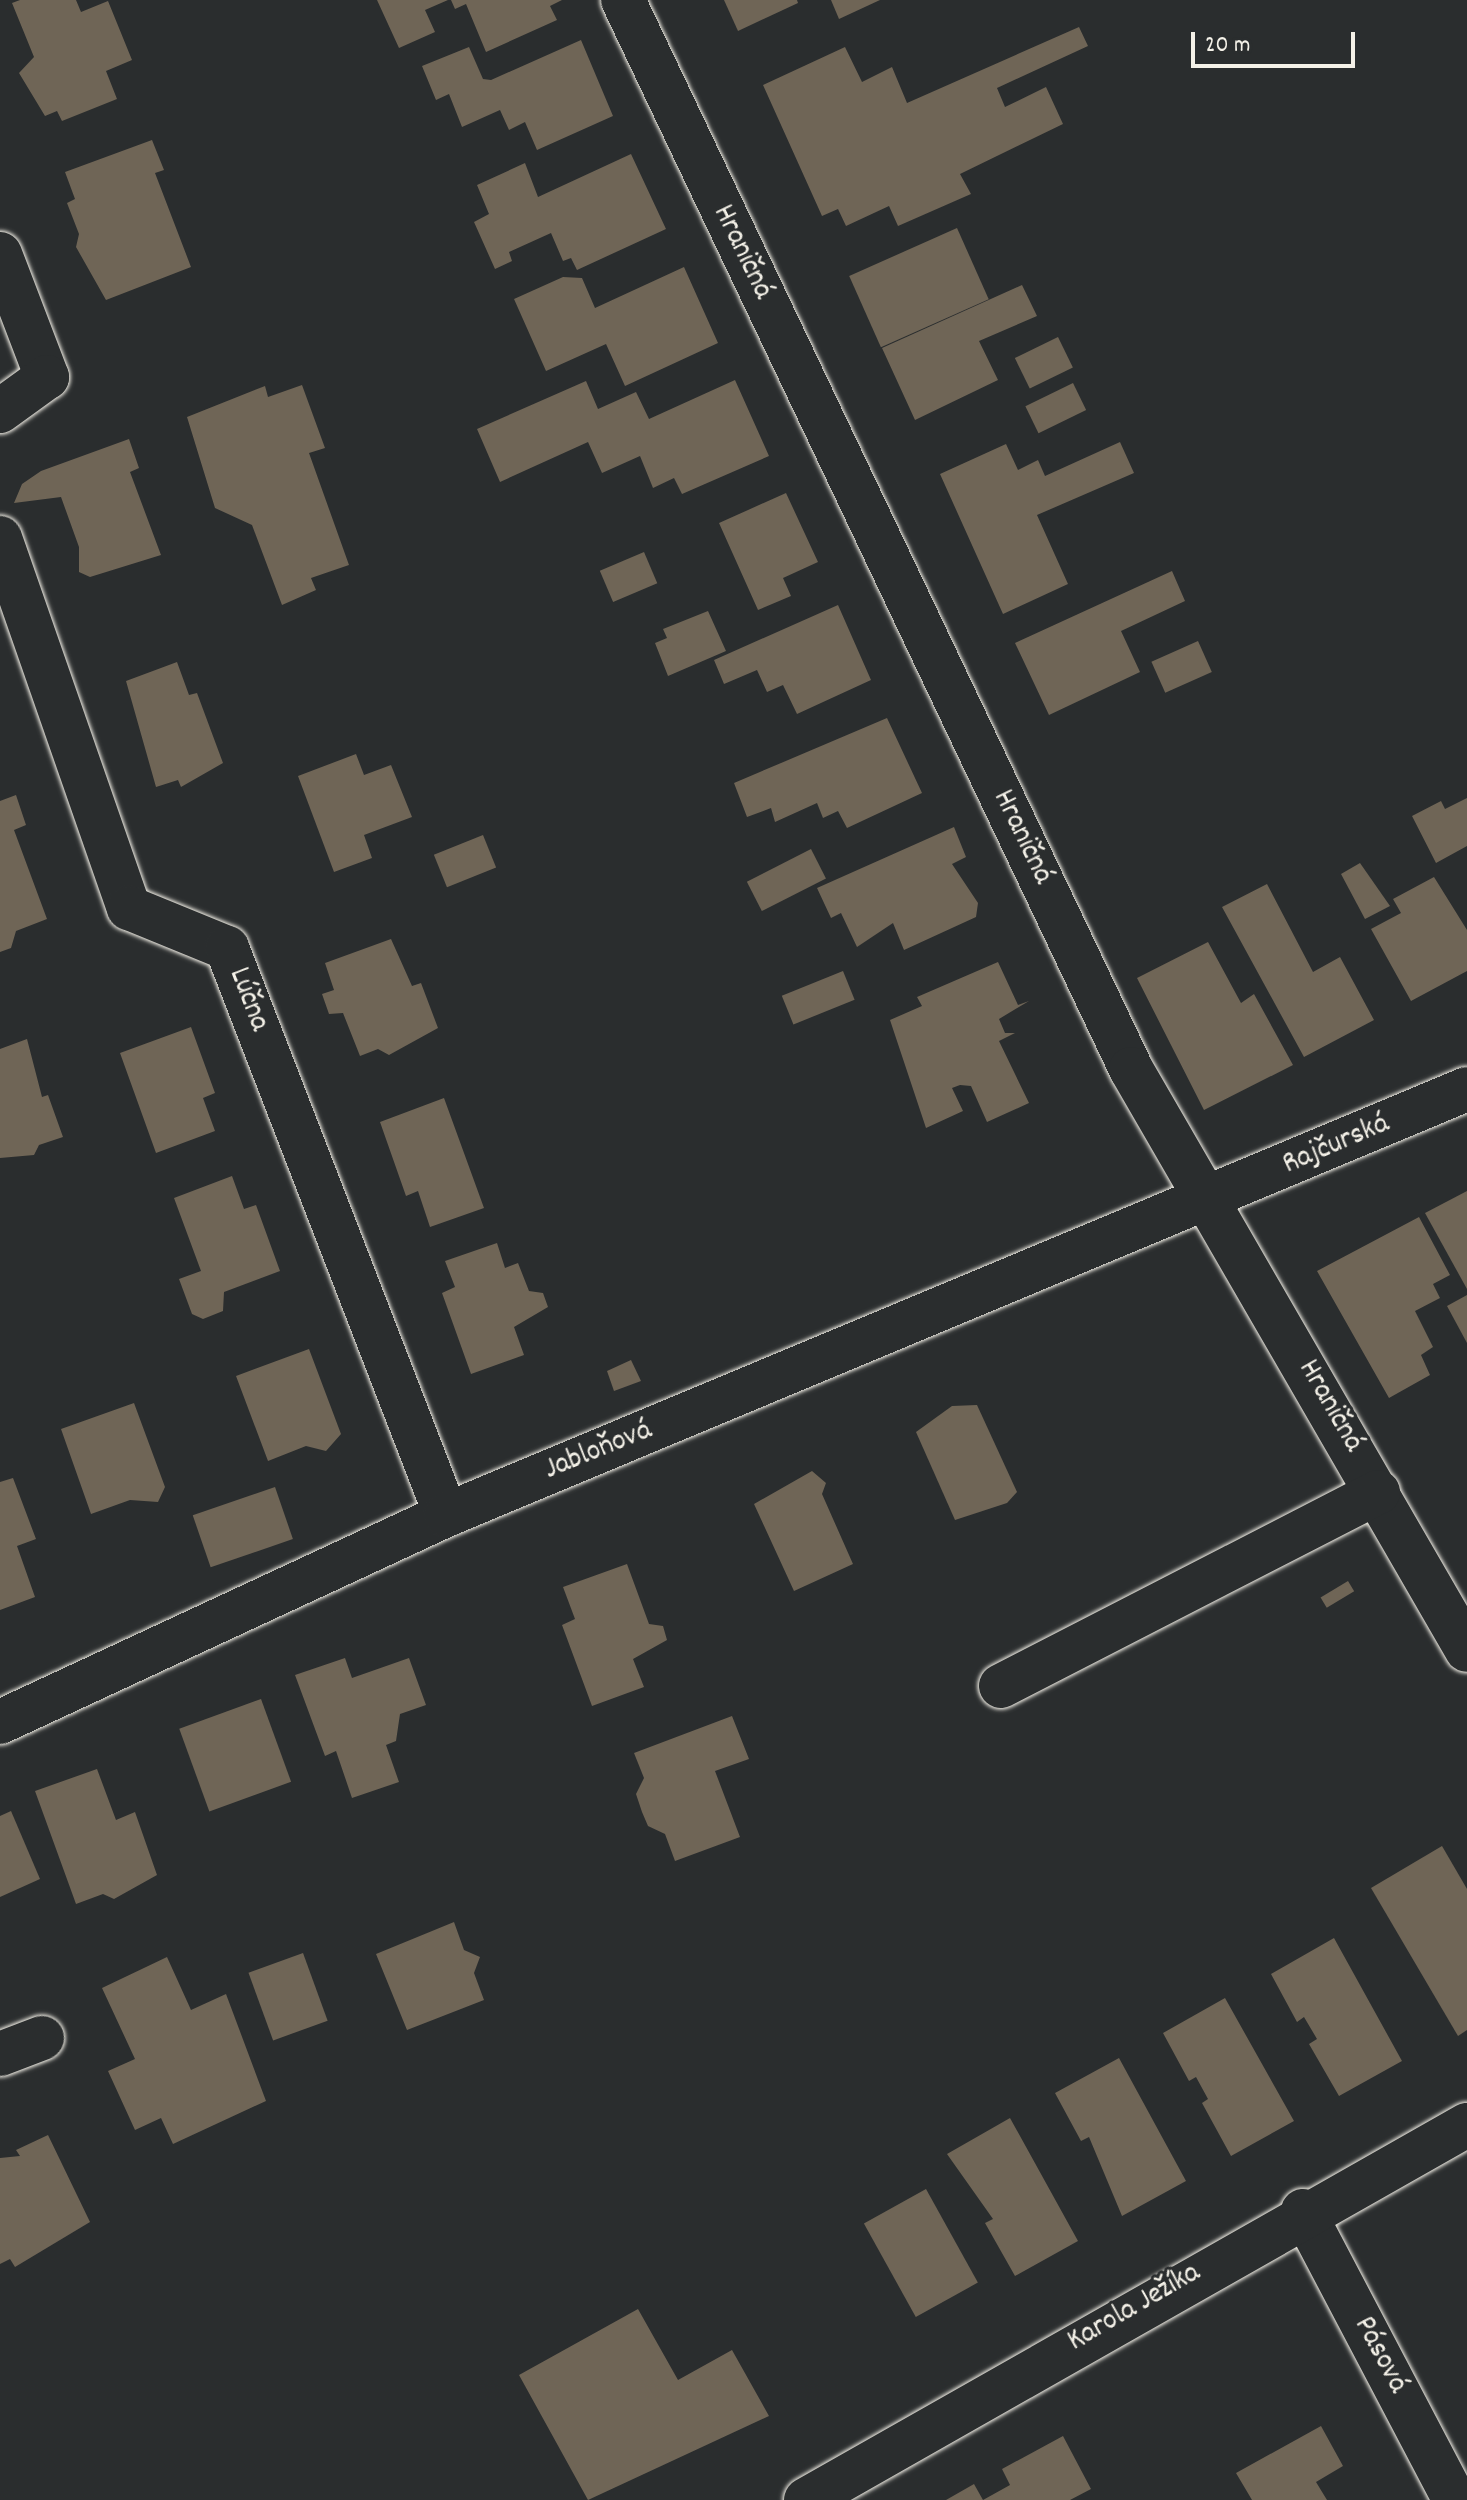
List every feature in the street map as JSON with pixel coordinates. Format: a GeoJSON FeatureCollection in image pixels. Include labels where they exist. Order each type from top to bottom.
{"type":"FeatureCollection","features":[{"type":"Feature","properties":{"kind":"street","name":"Hraničná"},"geometry":{"type":"LineString","coordinates":[[623,0],[1131,1069],[1467,1650]]}},
{"type":"Feature","properties":{"kind":"street"},"geometry":{"type":"LineString","coordinates":[[0,254],[47,377],[0,411]]}},
{"type":"Feature","properties":{"kind":"street","name":"Lúčna"},"geometry":{"type":"LineString","coordinates":[[0,538],[129,908],[227,948],[446,1515]]}},
{"type":"Feature","properties":{"kind":"street","name":"Rajčurská"},"geometry":{"type":"LineString","coordinates":[[1207,1201],[1467,1089]]}},
{"type":"Feature","properties":{"kind":"street","name":"Jabloňová"},"geometry":{"type":"LineString","coordinates":[[0,1722],[446,1515],[1207,1201]]}},
{"type":"Feature","properties":{"kind":"street"},"geometry":{"type":"LineString","coordinates":[[1001,1686],[1378,1492]]}},
{"type":"Feature","properties":{"kind":"street"},"geometry":{"type":"LineString","coordinates":[[0,2054],[42,2038]]}},
{"type":"Feature","properties":{"kind":"street","name":"Karola Ježíka"},"geometry":{"type":"LineString","coordinates":[[806,2500],[1303,2211],[1467,2125]]}},
{"type":"Feature","properties":{"kind":"street","name":"Pásová"},"geometry":{"type":"LineString","coordinates":[[1303,2211],[1455,2500]]}},
{"type":"Feature","properties":{"kind":"building"},"geometry":{"type":"Polygon","coordinates":[[[20,0],[76,0],[81,12],[108,1],[132,60],[106,71],[117,99],[62,121],[57,111],[45,116],[19,73],[34,57],[12,3],[20,0]]]}},
{"type":"Feature","properties":{"kind":"building"},"geometry":{"type":"Polygon","coordinates":[[[377,0],[448,0],[425,10],[435,32],[399,48],[377,0]]]}},
{"type":"Feature","properties":{"kind":"building"},"geometry":{"type":"Polygon","coordinates":[[[451,0],[562,0],[550,6],[557,20],[486,52],[466,4],[455,9],[451,0]]]}},
{"type":"Feature","properties":{"kind":"building"},"geometry":{"type":"Polygon","coordinates":[[[724,0],[797,0],[798,3],[738,31],[724,0]]]}},
{"type":"Feature","properties":{"kind":"building"},"geometry":{"type":"Polygon","coordinates":[[[831,0],[880,0],[839,19],[831,0]]]}},
{"type":"Feature","properties":{"kind":"building"},"geometry":{"type":"Polygon","coordinates":[[[1079,27],[1088,46],[997,88],[1005,107],[1046,87],[1063,124],[960,174],[971,194],[898,226],[889,206],[846,226],[838,209],[822,216],[763,85],[845,47],[862,82],[892,67],[907,103],[1079,27]]]}},
{"type":"Feature","properties":{"kind":"building"},"geometry":{"type":"Polygon","coordinates":[[[581,40],[613,116],[537,150],[525,122],[509,130],[500,110],[462,127],[449,94],[436,100],[422,66],[469,47],[483,79],[491,80],[581,40]]]}},
{"type":"Feature","properties":{"kind":"building"},"geometry":{"type":"Polygon","coordinates":[[[152,140],[164,170],[155,173],[191,267],[106,300],[76,247],[79,234],[67,203],[75,199],[65,172],[152,140]]]}},
{"type":"Feature","properties":{"kind":"building"},"geometry":{"type":"Polygon","coordinates":[[[631,154],[666,229],[577,270],[571,258],[563,261],[551,233],[509,252],[512,261],[495,269],[474,222],[489,214],[477,185],[525,163],[538,197],[631,154]]]}},
{"type":"Feature","properties":{"kind":"building"},"geometry":{"type":"Polygon","coordinates":[[[957,228],[989,299],[881,347],[849,276],[957,228]]]}},
{"type":"Feature","properties":{"kind":"building"},"geometry":{"type":"Polygon","coordinates":[[[684,267],[718,343],[625,386],[606,344],[546,371],[514,299],[563,277],[582,278],[595,308],[684,267]]]}},
{"type":"Feature","properties":{"kind":"building"},"geometry":{"type":"Polygon","coordinates":[[[1022,285],[1037,316],[979,341],[998,380],[915,420],[882,348],[1022,285]]]}},
{"type":"Feature","properties":{"kind":"building"},"geometry":{"type":"Polygon","coordinates":[[[1058,337],[1073,368],[1030,389],[1015,358],[1058,337]]]}},
{"type":"Feature","properties":{"kind":"building"},"geometry":{"type":"Polygon","coordinates":[[[735,380],[769,456],[682,494],[674,478],[653,488],[640,456],[602,473],[588,442],[500,482],[477,429],[586,381],[598,409],[636,392],[649,419],[735,380]]]}},
{"type":"Feature","properties":{"kind":"building"},"geometry":{"type":"Polygon","coordinates":[[[1073,383],[1086,410],[1039,433],[1025,406],[1073,383]]]}},
{"type":"Feature","properties":{"kind":"building"},"geometry":{"type":"Polygon","coordinates":[[[302,385],[325,448],[309,453],[349,565],[311,578],[316,590],[282,605],[252,525],[215,508],[187,417],[265,386],[268,397],[302,385]]]}},
{"type":"Feature","properties":{"kind":"building"},"geometry":{"type":"Polygon","coordinates":[[[129,439],[139,468],[130,472],[161,555],[90,577],[79,572],[79,547],[61,497],[14,503],[22,484],[41,471],[129,439]]]}},
{"type":"Feature","properties":{"kind":"building"},"geometry":{"type":"Polygon","coordinates":[[[1120,442],[1134,473],[1037,515],[1068,584],[1003,614],[940,474],[1006,444],[1018,470],[1038,460],[1045,476],[1120,442]]]}},
{"type":"Feature","properties":{"kind":"building"},"geometry":{"type":"Polygon","coordinates":[[[786,493],[818,562],[783,578],[791,596],[758,610],[719,523],[786,493]]]}},
{"type":"Feature","properties":{"kind":"building"},"geometry":{"type":"Polygon","coordinates":[[[644,552],[657,583],[613,602],[600,571],[644,552]]]}},
{"type":"Feature","properties":{"kind":"building"},"geometry":{"type":"Polygon","coordinates":[[[1172,571],[1185,601],[1121,631],[1140,672],[1049,715],[1015,643],[1172,571]]]}},
{"type":"Feature","properties":{"kind":"building"},"geometry":{"type":"Polygon","coordinates":[[[838,605],[871,680],[797,714],[783,685],[767,692],[757,670],[724,684],[714,660],[838,605]]]}},
{"type":"Feature","properties":{"kind":"building"},"geometry":{"type":"Polygon","coordinates":[[[708,611],[726,651],[668,676],[655,643],[667,638],[663,629],[708,611]]]}},
{"type":"Feature","properties":{"kind":"building"},"geometry":{"type":"Polygon","coordinates":[[[1198,641],[1212,672],[1165,693],[1151,662],[1198,641]]]}},
{"type":"Feature","properties":{"kind":"building"},"geometry":{"type":"Polygon","coordinates":[[[177,662],[189,695],[197,693],[223,763],[181,787],[178,780],[156,787],[126,681],[177,662]]]}},
{"type":"Feature","properties":{"kind":"building"},"geometry":{"type":"Polygon","coordinates":[[[887,718],[922,793],[847,828],[838,811],[823,818],[817,803],[775,822],[771,808],[747,817],[734,783],[887,718]]]}},
{"type":"Feature","properties":{"kind":"building"},"geometry":{"type":"Polygon","coordinates":[[[356,754],[364,775],[391,765],[412,817],[364,835],[372,858],[334,872],[298,776],[356,754]]]}},
{"type":"Feature","properties":{"kind":"building"},"geometry":{"type":"Polygon","coordinates":[[[16,795],[26,825],[14,830],[47,919],[16,931],[11,948],[0,952],[0,801],[16,795]]]}},
{"type":"Feature","properties":{"kind":"building"},"geometry":{"type":"Polygon","coordinates":[[[1467,798],[1467,846],[1436,863],[1412,816],[1441,801],[1445,809],[1467,798]]]}},
{"type":"Feature","properties":{"kind":"building"},"geometry":{"type":"Polygon","coordinates":[[[954,827],[966,857],[952,864],[978,903],[976,917],[904,950],[893,923],[857,947],[841,913],[831,918],[817,888],[954,827]]]}},
{"type":"Feature","properties":{"kind":"building"},"geometry":{"type":"Polygon","coordinates":[[[483,835],[496,867],[447,887],[434,855],[483,835]]]}},
{"type":"Feature","properties":{"kind":"building"},"geometry":{"type":"Polygon","coordinates":[[[811,849],[826,878],[762,911],[747,882],[811,849]]]}},
{"type":"Feature","properties":{"kind":"building"},"geometry":{"type":"Polygon","coordinates":[[[1360,863],[1390,906],[1365,919],[1341,874],[1360,863]]]}},
{"type":"Feature","properties":{"kind":"building"},"geometry":{"type":"Polygon","coordinates":[[[1434,877],[1467,930],[1467,971],[1411,1001],[1371,929],[1401,913],[1393,899],[1434,877]]]}},
{"type":"Feature","properties":{"kind":"building"},"geometry":{"type":"Polygon","coordinates":[[[1267,884],[1313,972],[1340,957],[1374,1020],[1304,1057],[1222,907],[1267,884]]]}},
{"type":"Feature","properties":{"kind":"building"},"geometry":{"type":"Polygon","coordinates":[[[391,939],[412,986],[421,983],[438,1028],[389,1055],[378,1049],[360,1056],[343,1013],[329,1014],[322,994],[334,990],[325,963],[391,939]]]}},
{"type":"Feature","properties":{"kind":"building"},"geometry":{"type":"Polygon","coordinates":[[[1208,942],[1241,1003],[1254,994],[1293,1065],[1204,1110],[1137,978],[1208,942]]]}},
{"type":"Feature","properties":{"kind":"building"},"geometry":{"type":"Polygon","coordinates":[[[998,962],[1018,1005],[1029,1001],[999,1019],[1005,1033],[1015,1033],[999,1041],[1029,1103],[987,1122],[971,1086],[960,1085],[952,1088],[963,1111],[926,1128],[890,1020],[922,1006],[917,997],[998,962]]]}},
{"type":"Feature","properties":{"kind":"building"},"geometry":{"type":"Polygon","coordinates":[[[843,971],[855,1000],[793,1024],[782,996],[843,971]]]}},
{"type":"Feature","properties":{"kind":"building"},"geometry":{"type":"Polygon","coordinates":[[[191,1027],[215,1093],[203,1098],[215,1131],[156,1153],[120,1053],[191,1027]]]}},
{"type":"Feature","properties":{"kind":"building"},"geometry":{"type":"Polygon","coordinates":[[[27,1039],[42,1097],[48,1095],[63,1137],[39,1145],[34,1155],[0,1158],[0,1049],[27,1039]]]}},
{"type":"Feature","properties":{"kind":"building"},"geometry":{"type":"Polygon","coordinates":[[[444,1098],[484,1208],[430,1227],[418,1191],[406,1196],[380,1122],[444,1098]]]}},
{"type":"Feature","properties":{"kind":"building"},"geometry":{"type":"Polygon","coordinates":[[[232,1176],[244,1209],[256,1205],[280,1271],[224,1292],[223,1311],[203,1319],[192,1314],[179,1279],[201,1271],[174,1198],[232,1176]]]}},
{"type":"Feature","properties":{"kind":"building"},"geometry":{"type":"Polygon","coordinates":[[[1467,1191],[1467,1289],[1425,1213],[1467,1191]]]}},
{"type":"Feature","properties":{"kind":"building"},"geometry":{"type":"Polygon","coordinates":[[[1419,1217],[1450,1275],[1433,1284],[1440,1298],[1415,1311],[1433,1347],[1421,1355],[1430,1375],[1389,1398],[1317,1271],[1419,1217]]]}},
{"type":"Feature","properties":{"kind":"building"},"geometry":{"type":"Polygon","coordinates":[[[497,1243],[505,1268],[518,1263],[529,1291],[543,1293],[548,1307],[514,1327],[524,1355],[471,1374],[442,1293],[455,1287],[445,1261],[497,1243]]]}},
{"type":"Feature","properties":{"kind":"building"},"geometry":{"type":"Polygon","coordinates":[[[1467,1295],[1467,1343],[1447,1306],[1467,1295]]]}},
{"type":"Feature","properties":{"kind":"building"},"geometry":{"type":"Polygon","coordinates":[[[309,1349],[341,1434],[326,1451],[306,1446],[268,1461],[236,1376],[309,1349]]]}},
{"type":"Feature","properties":{"kind":"building"},"geometry":{"type":"Polygon","coordinates":[[[631,1360],[641,1381],[614,1391],[607,1371],[631,1360]]]}},
{"type":"Feature","properties":{"kind":"building"},"geometry":{"type":"Polygon","coordinates":[[[134,1403],[165,1487],[158,1502],[130,1500],[91,1514],[61,1429],[134,1403]]]}},
{"type":"Feature","properties":{"kind":"building"},"geometry":{"type":"Polygon","coordinates":[[[977,1405],[1017,1492],[1007,1503],[955,1520],[916,1432],[952,1406],[977,1405]]]}},
{"type":"Feature","properties":{"kind":"building"},"geometry":{"type":"Polygon","coordinates":[[[812,1471],[826,1483],[822,1494],[853,1564],[794,1591],[754,1504],[812,1471]]]}},
{"type":"Feature","properties":{"kind":"building"},"geometry":{"type":"Polygon","coordinates":[[[13,1478],[36,1539],[17,1546],[35,1597],[0,1610],[0,1482],[13,1478]]]}},
{"type":"Feature","properties":{"kind":"building"},"geometry":{"type":"Polygon","coordinates":[[[275,1487],[293,1539],[211,1567],[193,1515],[275,1487]]]}},
{"type":"Feature","properties":{"kind":"building"},"geometry":{"type":"Polygon","coordinates":[[[627,1564],[649,1624],[663,1626],[667,1640],[633,1659],[644,1687],[592,1706],[562,1625],[575,1619],[563,1587],[627,1564]]]}},
{"type":"Feature","properties":{"kind":"building"},"geometry":{"type":"Polygon","coordinates":[[[1348,1581],[1354,1591],[1327,1608],[1321,1597],[1348,1581]]]}},
{"type":"Feature","properties":{"kind":"building"},"geometry":{"type":"Polygon","coordinates":[[[345,1658],[352,1678],[409,1658],[426,1705],[400,1714],[396,1741],[386,1745],[399,1782],[352,1798],[336,1751],[325,1756],[295,1675],[345,1658]]]}},
{"type":"Feature","properties":{"kind":"building"},"geometry":{"type":"Polygon","coordinates":[[[261,1699],[291,1782],[209,1811],[179,1729],[261,1699]]]}},
{"type":"Feature","properties":{"kind":"building"},"geometry":{"type":"Polygon","coordinates":[[[732,1716],[749,1759],[715,1771],[740,1837],[675,1861],[665,1834],[648,1826],[642,1812],[636,1794],[644,1778],[634,1753],[732,1716]]]}},
{"type":"Feature","properties":{"kind":"building"},"geometry":{"type":"Polygon","coordinates":[[[97,1769],[116,1820],[135,1812],[157,1875],[114,1899],[103,1894],[76,1904],[35,1791],[97,1769]]]}},
{"type":"Feature","properties":{"kind":"building"},"geometry":{"type":"Polygon","coordinates":[[[11,1811],[40,1879],[0,1897],[0,1816],[11,1811]]]}},
{"type":"Feature","properties":{"kind":"building"},"geometry":{"type":"Polygon","coordinates":[[[1442,1846],[1467,1889],[1467,2030],[1458,2036],[1371,1888],[1442,1846]]]}},
{"type":"Feature","properties":{"kind":"building"},"geometry":{"type":"Polygon","coordinates":[[[454,1922],[464,1950],[480,1957],[474,1973],[484,2000],[407,2030],[376,1954],[454,1922]]]}},
{"type":"Feature","properties":{"kind":"building"},"geometry":{"type":"Polygon","coordinates":[[[1334,1938],[1402,2061],[1339,2096],[1309,2044],[1317,2039],[1304,2017],[1297,2022],[1271,1974],[1334,1938]]]}},
{"type":"Feature","properties":{"kind":"building"},"geometry":{"type":"Polygon","coordinates":[[[303,1953],[328,2021],[273,2040],[248,1973],[303,1953]]]}},
{"type":"Feature","properties":{"kind":"building"},"geometry":{"type":"Polygon","coordinates":[[[167,1957],[191,2010],[226,1994],[266,2101],[173,2144],[161,2118],[135,2130],[108,2071],[135,2059],[102,1988],[167,1957]]]}},
{"type":"Feature","properties":{"kind":"building"},"geometry":{"type":"Polygon","coordinates":[[[1225,1998],[1294,2121],[1231,2156],[1202,2103],[1208,2099],[1196,2077],[1189,2081],[1163,2033],[1225,1998]]]}},
{"type":"Feature","properties":{"kind":"building"},"geometry":{"type":"Polygon","coordinates":[[[1119,2058],[1186,2181],[1122,2216],[1089,2137],[1081,2141],[1055,2093],[1119,2058]]]}},
{"type":"Feature","properties":{"kind":"building"},"geometry":{"type":"Polygon","coordinates":[[[1010,2118],[1078,2241],[1015,2276],[985,2223],[993,2219],[947,2154],[1010,2118]]]}},
{"type":"Feature","properties":{"kind":"building"},"geometry":{"type":"Polygon","coordinates":[[[48,2135],[90,2222],[15,2267],[10,2259],[0,2264],[0,2158],[20,2156],[16,2150],[48,2135]]]}},
{"type":"Feature","properties":{"kind":"building"},"geometry":{"type":"Polygon","coordinates":[[[926,2189],[978,2283],[916,2317],[864,2223],[926,2189]]]}},
{"type":"Feature","properties":{"kind":"building"},"geometry":{"type":"Polygon","coordinates":[[[638,2309],[678,2380],[732,2350],[769,2416],[588,2500],[519,2375],[638,2309]]]}},
{"type":"Feature","properties":{"kind":"building"},"geometry":{"type":"Polygon","coordinates":[[[1321,2426],[1343,2466],[1316,2482],[1327,2500],[1252,2500],[1236,2473],[1321,2426]]]}},
{"type":"Feature","properties":{"kind":"building"},"geometry":{"type":"Polygon","coordinates":[[[1063,2436],[1091,2489],[1070,2500],[983,2500],[1010,2485],[1002,2469],[1063,2436]]]}},
{"type":"Feature","properties":{"kind":"building"},"geometry":{"type":"Polygon","coordinates":[[[974,2484],[983,2500],[946,2500],[974,2484]]]}}]}
